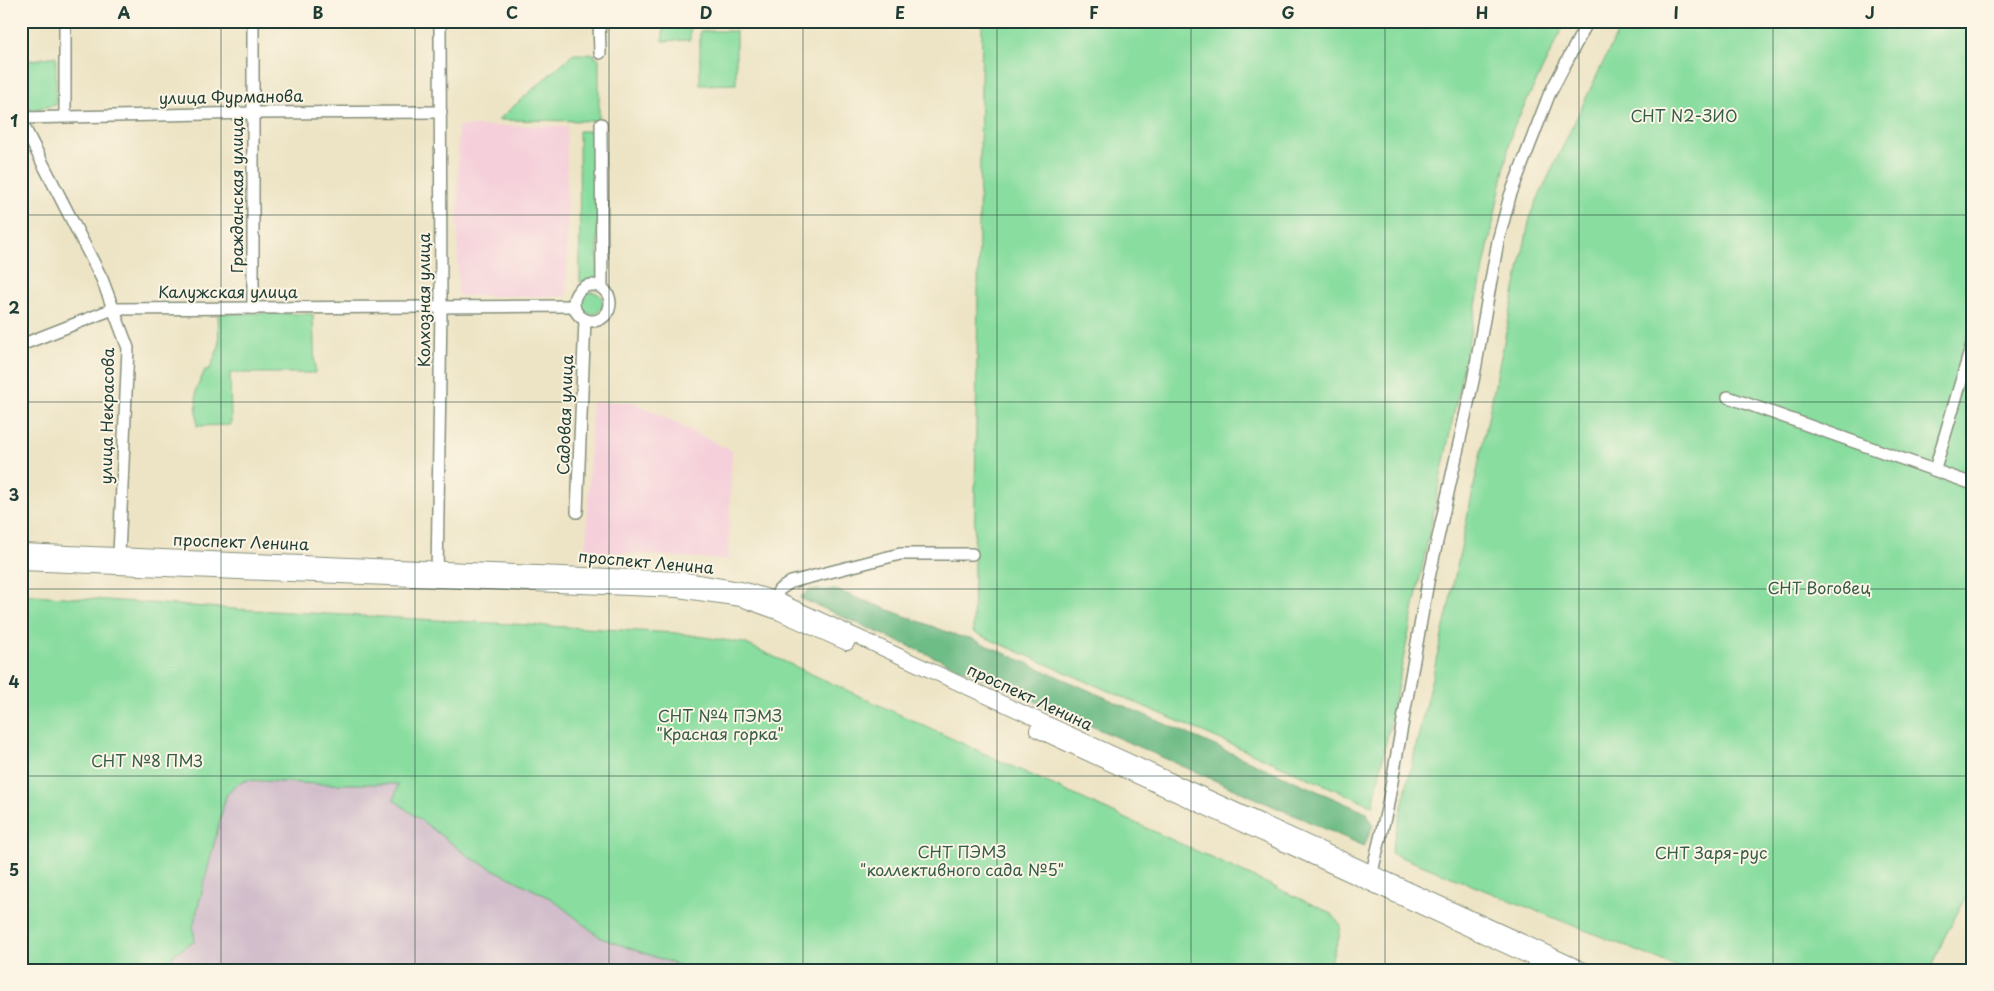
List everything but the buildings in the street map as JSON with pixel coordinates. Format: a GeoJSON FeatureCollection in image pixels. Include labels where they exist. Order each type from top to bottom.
{"type":"FeatureCollection","features":[{"type":"Feature","properties":{"kind":"main road","name":"проспект Ленина"},"geometry":{"type":"LineString","coordinates":[[21,551],[437,573],[678,590],[741,599],[780,613],[1382,882]]}},
{"type":"Feature","properties":{"kind":"main road","name":"проспект Ленина"},"geometry":{"type":"LineString","coordinates":[[21,563],[680,579],[745,590],[775,599],[1372,872],[1382,882]]}},
{"type":"Feature","properties":{"kind":"main road"},"geometry":{"type":"LineString","coordinates":[[1382,882],[1558,970]]}},
{"type":"Feature","properties":{"kind":"main road"},"geometry":{"type":"LineString","coordinates":[[1382,882],[1584,970]]}},
{"type":"Feature","properties":{"kind":"street"},"geometry":{"type":"LineString","coordinates":[[65,21],[65,116]]}},
{"type":"Feature","properties":{"kind":"street","name":"Гражданская улица"},"geometry":{"type":"LineString","coordinates":[[253,21],[253,308]]}},
{"type":"Feature","properties":{"kind":"street","name":"Колхозная улица"},"geometry":{"type":"LineString","coordinates":[[437,573],[441,308],[440,21]]}},
{"type":"Feature","properties":{"kind":"street"},"geometry":{"type":"LineString","coordinates":[[599,21],[600,53]]}},
{"type":"Feature","properties":{"kind":"street"},"geometry":{"type":"LineString","coordinates":[[1372,872],[1387,809],[1428,582],[1473,381],[1498,241],[1510,196],[1549,95],[1588,21]]}},
{"type":"Feature","properties":{"kind":"street","name":"улица Фурманова"},"geometry":{"type":"LineString","coordinates":[[21,120],[65,116],[441,112]]}},
{"type":"Feature","properties":{"kind":"street","name":"улица Некрасова"},"geometry":{"type":"LineString","coordinates":[[21,120],[102,279],[128,348],[119,555]]}},
{"type":"Feature","properties":{"kind":"street"},"geometry":{"type":"LineString","coordinates":[[601,124],[602,288]]}},
{"type":"Feature","properties":{"kind":"street"},"geometry":{"type":"LineString","coordinates":[[590,285],[602,288],[606,292],[610,303],[606,314],[597,321],[584,320],[579,317],[574,306],[574,300],[580,289],[590,285]]}},
{"type":"Feature","properties":{"kind":"street","name":"Калужская улица"},"geometry":{"type":"LineString","coordinates":[[21,345],[113,309],[574,306]]}},
{"type":"Feature","properties":{"kind":"street","name":"Садовая улица"},"geometry":{"type":"LineString","coordinates":[[577,512],[584,320]]}},
{"type":"Feature","properties":{"kind":"street"},"geometry":{"type":"LineString","coordinates":[[1935,469],[1973,341]]}},
{"type":"Feature","properties":{"kind":"street"},"geometry":{"type":"LineString","coordinates":[[1728,397],[1973,484]]}},
{"type":"Feature","properties":{"kind":"street"},"geometry":{"type":"LineString","coordinates":[[775,599],[779,590],[791,582],[900,554],[972,554]]}},
{"type":"Feature","properties":{"kind":"shaded area"},"geometry":{"type":"Polygon","coordinates":[[[458,126],[567,126],[567,296],[458,296],[458,126]]]}},
{"type":"Feature","properties":{"kind":"shaded area"},"geometry":{"type":"Polygon","coordinates":[[[592,402],[634,402],[732,451],[728,560],[586,551],[592,402]]]}},
{"type":"Feature","properties":{"kind":"shaded area"},"geometry":{"type":"Polygon","coordinates":[[[247,780],[317,784],[399,783],[471,858],[552,899],[601,938],[692,970],[165,970],[175,953],[195,941],[193,927],[226,796],[234,786],[247,780]]]}},
{"type":"Feature","properties":{"kind":"green space"},"geometry":{"type":"Polygon","coordinates":[[[663,21],[690,21],[690,40],[663,41],[663,21]]]}},
{"type":"Feature","properties":{"kind":"green space"},"geometry":{"type":"Polygon","coordinates":[[[982,21],[1566,21],[1512,131],[1373,806],[973,632],[982,21]]]}},
{"type":"Feature","properties":{"kind":"green space"},"geometry":{"type":"Polygon","coordinates":[[[1623,21],[1973,21],[1973,894],[1968,893],[1944,938],[1931,970],[1685,970],[1391,853],[1447,614],[1531,213],[1623,21]]]}},
{"type":"Feature","properties":{"kind":"green space"},"geometry":{"type":"Polygon","coordinates":[[[700,31],[736,31],[736,84],[700,85],[700,31]]]}},
{"type":"Feature","properties":{"kind":"green space"},"geometry":{"type":"Polygon","coordinates":[[[573,54],[595,54],[595,58],[599,58],[599,121],[498,120],[573,54]]]}},
{"type":"Feature","properties":{"kind":"green space"},"geometry":{"type":"Polygon","coordinates":[[[56,56],[56,105],[22,112],[21,62],[56,56]]]}},
{"type":"Feature","properties":{"kind":"green space"},"geometry":{"type":"Polygon","coordinates":[[[579,131],[597,131],[598,282],[580,282],[579,131]]]}},
{"type":"Feature","properties":{"kind":"green space"},"geometry":{"type":"Polygon","coordinates":[[[592,292],[600,295],[603,303],[600,311],[592,314],[584,311],[581,303],[584,295],[592,292]]]}},
{"type":"Feature","properties":{"kind":"green space"},"geometry":{"type":"Polygon","coordinates":[[[218,313],[313,314],[315,373],[230,373],[231,425],[197,426],[196,390],[205,370],[210,369],[219,346],[218,313]]]}},
{"type":"Feature","properties":{"kind":"green space"},"geometry":{"type":"Polygon","coordinates":[[[809,590],[836,590],[958,636],[970,638],[1367,813],[1373,826],[1364,846],[800,598],[809,590]]]}},
{"type":"Feature","properties":{"kind":"green space"},"geometry":{"type":"Polygon","coordinates":[[[21,594],[234,609],[676,633],[744,643],[1329,912],[1341,925],[1339,938],[1327,970],[692,970],[601,938],[552,899],[471,858],[394,800],[398,784],[317,784],[247,780],[234,786],[226,796],[193,927],[195,941],[175,953],[165,970],[21,970],[21,594]]]}},
{"type":"Feature","properties":{"kind":"park label","name":"СНТ N2-ЗИО"},"geometry":{"type":"Point","coordinates":[1684,116]}},
{"type":"Feature","properties":{"kind":"park label","name":"СНТ Воговец"},"geometry":{"type":"Point","coordinates":[1819,588]}},
{"type":"Feature","properties":{"kind":"park label","name":"СНТ №4 ПЭМЗ \"Красная горка\""},"geometry":{"type":"Point","coordinates":[720,725]}},
{"type":"Feature","properties":{"kind":"park label","name":"СНТ №8 ПМЗ"},"geometry":{"type":"Point","coordinates":[147,761]}},
{"type":"Feature","properties":{"kind":"park label","name":"СНТ Заря-рус"},"geometry":{"type":"Point","coordinates":[1711,853]}},
{"type":"Feature","properties":{"kind":"park label","name":"СНТ ПЭМЗ \"коллективного сада №5\""},"geometry":{"type":"Point","coordinates":[962,861]}}]}
